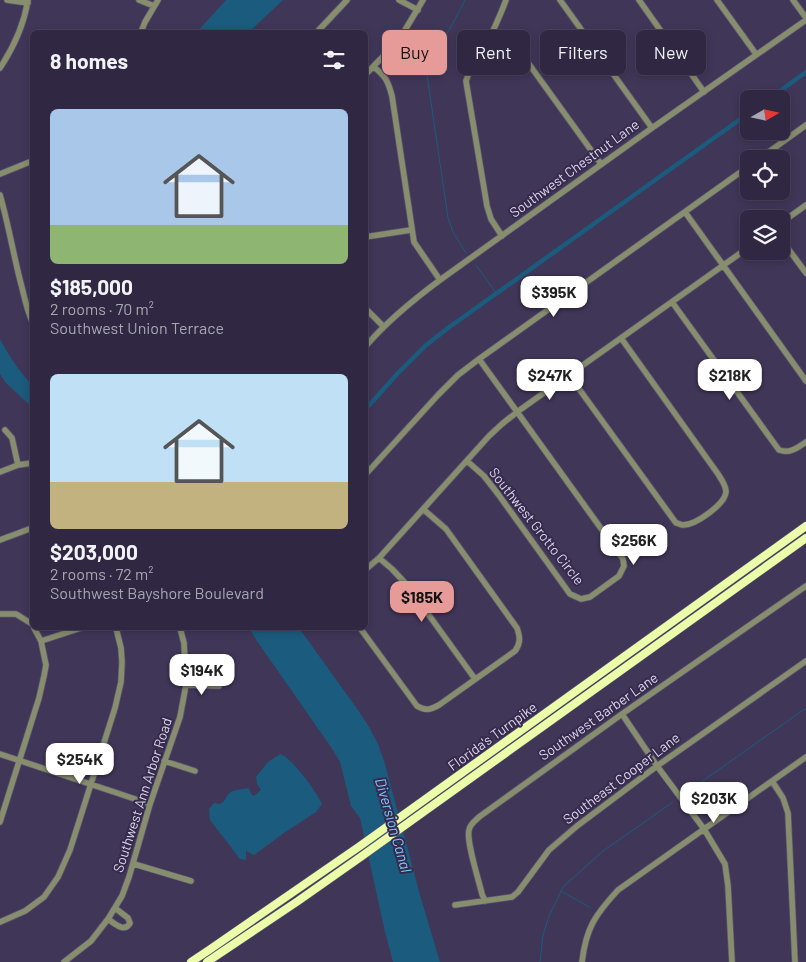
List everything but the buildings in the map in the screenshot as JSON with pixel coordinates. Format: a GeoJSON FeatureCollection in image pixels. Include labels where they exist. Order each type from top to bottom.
{"type":"FeatureCollection","features":[{"type":"Feature","properties":{"kind":"highway","name":"Florida's Turnpike"},"geometry":{"type":"LineString","coordinates":[[190,962],[218,945],[360,846],[806,526]]}},
{"type":"Feature","properties":{"kind":"highway","name":"Florida's Turnpike"},"geometry":{"type":"LineString","coordinates":[[207,962],[362,856],[806,538]]}},
{"type":"Feature","properties":{"kind":"street"},"geometry":{"type":"LineString","coordinates":[[0,68],[17,38],[28,2],[7,0]]}},
{"type":"Feature","properties":{"kind":"street"},"geometry":{"type":"LineString","coordinates":[[138,0],[156,3],[142,30]]}},
{"type":"Feature","properties":{"kind":"street"},"geometry":{"type":"LineString","coordinates":[[319,30],[347,0]]}},
{"type":"Feature","properties":{"kind":"street"},"geometry":{"type":"LineString","coordinates":[[399,0],[418,10]]}},
{"type":"Feature","properties":{"kind":"street"},"geometry":{"type":"LineString","coordinates":[[368,72],[399,40],[423,0]]}},
{"type":"Feature","properties":{"kind":"street"},"geometry":{"type":"LineString","coordinates":[[493,30],[506,0]]}},
{"type":"Feature","properties":{"kind":"street"},"geometry":{"type":"LineString","coordinates":[[560,0],[652,128]]}},
{"type":"Feature","properties":{"kind":"street"},"geometry":{"type":"LineString","coordinates":[[639,0],[704,92]]}},
{"type":"Feature","properties":{"kind":"street"},"geometry":{"type":"LineString","coordinates":[[717,0],[756,54]]}},
{"type":"Feature","properties":{"kind":"street"},"geometry":{"type":"LineString","coordinates":[[793,0],[806,19]]}},
{"type":"Feature","properties":{"kind":"street","name":"Southwest Chestnut Lane"},"geometry":{"type":"LineString","coordinates":[[368,344],[383,326],[440,280],[806,19]]}},
{"type":"Feature","properties":{"kind":"street"},"geometry":{"type":"LineString","coordinates":[[530,65],[601,164]]}},
{"type":"Feature","properties":{"kind":"street"},"geometry":{"type":"LineString","coordinates":[[374,67],[389,84],[392,96],[414,242],[440,280]]}},
{"type":"Feature","properties":{"kind":"street"},"geometry":{"type":"LineString","coordinates":[[468,75],[466,82],[487,206],[490,218],[502,236]]}},
{"type":"Feature","properties":{"kind":"street"},"geometry":{"type":"LineString","coordinates":[[772,150],[806,126]]}},
{"type":"Feature","properties":{"kind":"street"},"geometry":{"type":"LineString","coordinates":[[0,174],[30,162]]}},
{"type":"Feature","properties":{"kind":"street"},"geometry":{"type":"LineString","coordinates":[[368,473],[458,375],[740,172]]}},
{"type":"Feature","properties":{"kind":"street"},"geometry":{"type":"LineString","coordinates":[[0,195],[30,315]]}},
{"type":"Feature","properties":{"kind":"street"},"geometry":{"type":"LineString","coordinates":[[790,217],[806,205]]}},
{"type":"Feature","properties":{"kind":"street"},"geometry":{"type":"LineString","coordinates":[[684,212],[806,381]]}},
{"type":"Feature","properties":{"kind":"street"},"geometry":{"type":"LineString","coordinates":[[368,237],[411,230]]}},
{"type":"Feature","properties":{"kind":"street"},"geometry":{"type":"LineString","coordinates":[[790,251],[806,273]]}},
{"type":"Feature","properties":{"kind":"street"},"geometry":{"type":"LineString","coordinates":[[368,567],[379,558],[495,430],[517,412],[740,253]]}},
{"type":"Feature","properties":{"kind":"street"},"geometry":{"type":"LineString","coordinates":[[672,302],[774,445],[779,450],[790,452],[806,442]]}},
{"type":"Feature","properties":{"kind":"street"},"geometry":{"type":"LineString","coordinates":[[368,311],[383,326]]}},
{"type":"Feature","properties":{"kind":"street"},"geometry":{"type":"LineString","coordinates":[[569,375],[676,523],[684,525],[702,518],[722,502],[726,493],[725,485],[621,338]]}},
{"type":"Feature","properties":{"kind":"street","name":"Southwest Grotto Circle"},"geometry":{"type":"LineString","coordinates":[[467,461],[484,476],[498,494],[570,594],[581,599],[590,597],[619,576],[624,566],[623,559],[479,359]]}},
{"type":"Feature","properties":{"kind":"street"},"geometry":{"type":"LineString","coordinates":[[5,430],[12,438],[18,465]]}},
{"type":"Feature","properties":{"kind":"street"},"geometry":{"type":"LineString","coordinates":[[0,472],[18,465],[30,463]]}},
{"type":"Feature","properties":{"kind":"street"},"geometry":{"type":"LineString","coordinates":[[361,630],[417,706],[423,709],[432,709],[439,706],[519,646],[520,637],[517,628],[446,529],[423,509]]}},
{"type":"Feature","properties":{"kind":"street"},"geometry":{"type":"LineString","coordinates":[[0,540],[30,529]]}},
{"type":"Feature","properties":{"kind":"street"},"geometry":{"type":"LineString","coordinates":[[379,558],[408,586],[475,679]]}},
{"type":"Feature","properties":{"kind":"street","name":"Southwest Barber Lane"},"geometry":{"type":"LineString","coordinates":[[484,901],[469,839],[469,829],[479,817],[622,714],[806,586]]}},
{"type":"Feature","properties":{"kind":"street"},"geometry":{"type":"LineString","coordinates":[[0,614],[16,614],[30,624]]}},
{"type":"Feature","properties":{"kind":"street"},"geometry":{"type":"LineString","coordinates":[[0,822],[39,698],[44,676],[46,665],[41,641],[35,630]]}},
{"type":"Feature","properties":{"kind":"street"},"geometry":{"type":"LineString","coordinates":[[41,641],[75,630]]}},
{"type":"Feature","properties":{"kind":"street"},"geometry":{"type":"LineString","coordinates":[[0,922],[25,910],[44,897],[58,877],[70,850],[115,708],[121,682],[121,648],[116,630]]}},
{"type":"Feature","properties":{"kind":"street","name":"Southwest Ann Arbor Road"},"geometry":{"type":"LineString","coordinates":[[64,962],[91,941],[108,919],[122,896],[134,864],[150,804],[180,718],[186,684],[184,643],[181,630]]}},
{"type":"Feature","properties":{"kind":"street","name":"Southeast Cooper Lane"},"geometry":{"type":"LineString","coordinates":[[455,905],[512,897],[518,892],[549,850],[577,826],[806,661]]}},
{"type":"Feature","properties":{"kind":"street"},"geometry":{"type":"LineString","coordinates":[[186,684],[219,686]]}},
{"type":"Feature","properties":{"kind":"street"},"geometry":{"type":"LineString","coordinates":[[622,714],[704,828],[725,864],[732,962]]}},
{"type":"Feature","properties":{"kind":"street"},"geometry":{"type":"LineString","coordinates":[[0,754],[150,804]]}},
{"type":"Feature","properties":{"kind":"street"},"geometry":{"type":"LineString","coordinates":[[582,962],[584,945],[590,928],[601,909],[618,890],[806,757]]}},
{"type":"Feature","properties":{"kind":"street"},"geometry":{"type":"LineString","coordinates":[[164,761],[195,771]]}},
{"type":"Feature","properties":{"kind":"street"},"geometry":{"type":"LineString","coordinates":[[772,781],[783,798],[788,813],[795,962]]}},
{"type":"Feature","properties":{"kind":"street"},"geometry":{"type":"LineString","coordinates":[[134,864],[190,881]]}},
{"type":"Feature","properties":{"kind":"street"},"geometry":{"type":"LineString","coordinates":[[108,919],[123,928],[130,926],[130,920],[115,908]]}},
{"type":"Feature","properties":{"kind":"water"},"geometry":{"type":"Polygon","coordinates":[[[226,0],[283,0],[251,30],[199,30],[226,0]]]}},
{"type":"Feature","properties":{"kind":"water"},"geometry":{"type":"Polygon","coordinates":[[[0,339],[14,363],[30,383],[30,405],[6,383],[0,374],[0,339]]]}},
{"type":"Feature","properties":{"kind":"water","name":"Diversion Canal"},"geometry":{"type":"Polygon","coordinates":[[[250,630],[300,630],[369,727],[378,744],[385,764],[440,962],[393,962],[360,818],[351,806],[340,762],[250,630]]]}},
{"type":"Feature","properties":{"kind":"water"},"geometry":{"type":"Polygon","coordinates":[[[280,754],[290,761],[303,776],[322,804],[316,812],[254,855],[246,851],[246,860],[240,859],[210,820],[209,809],[214,803],[223,802],[235,790],[249,788],[254,796],[261,790],[257,784],[256,777],[268,762],[280,754]]]}},
{"type":"Feature","properties":{"kind":"waterway"},"geometry":{"type":"LineString","coordinates":[[465,0],[426,68],[448,218],[453,232],[466,253]]}},
{"type":"Feature","properties":{"kind":"waterway"},"geometry":{"type":"LineString","coordinates":[[781,90],[806,72]]}},
{"type":"Feature","properties":{"kind":"waterway"},"geometry":{"type":"LineString","coordinates":[[368,407],[425,346],[448,328],[740,119]]}},
{"type":"Feature","properties":{"kind":"waterway"},"geometry":{"type":"LineString","coordinates":[[476,265],[496,293]]}},
{"type":"Feature","properties":{"kind":"waterway"},"geometry":{"type":"LineString","coordinates":[[687,792],[806,708]]}},
{"type":"Feature","properties":{"kind":"waterway"},"geometry":{"type":"LineString","coordinates":[[540,962],[543,935],[549,916],[563,887],[603,851],[673,802]]}},
{"type":"Feature","properties":{"kind":"waterway"},"geometry":{"type":"LineString","coordinates":[[561,891],[591,908]]}}]}
